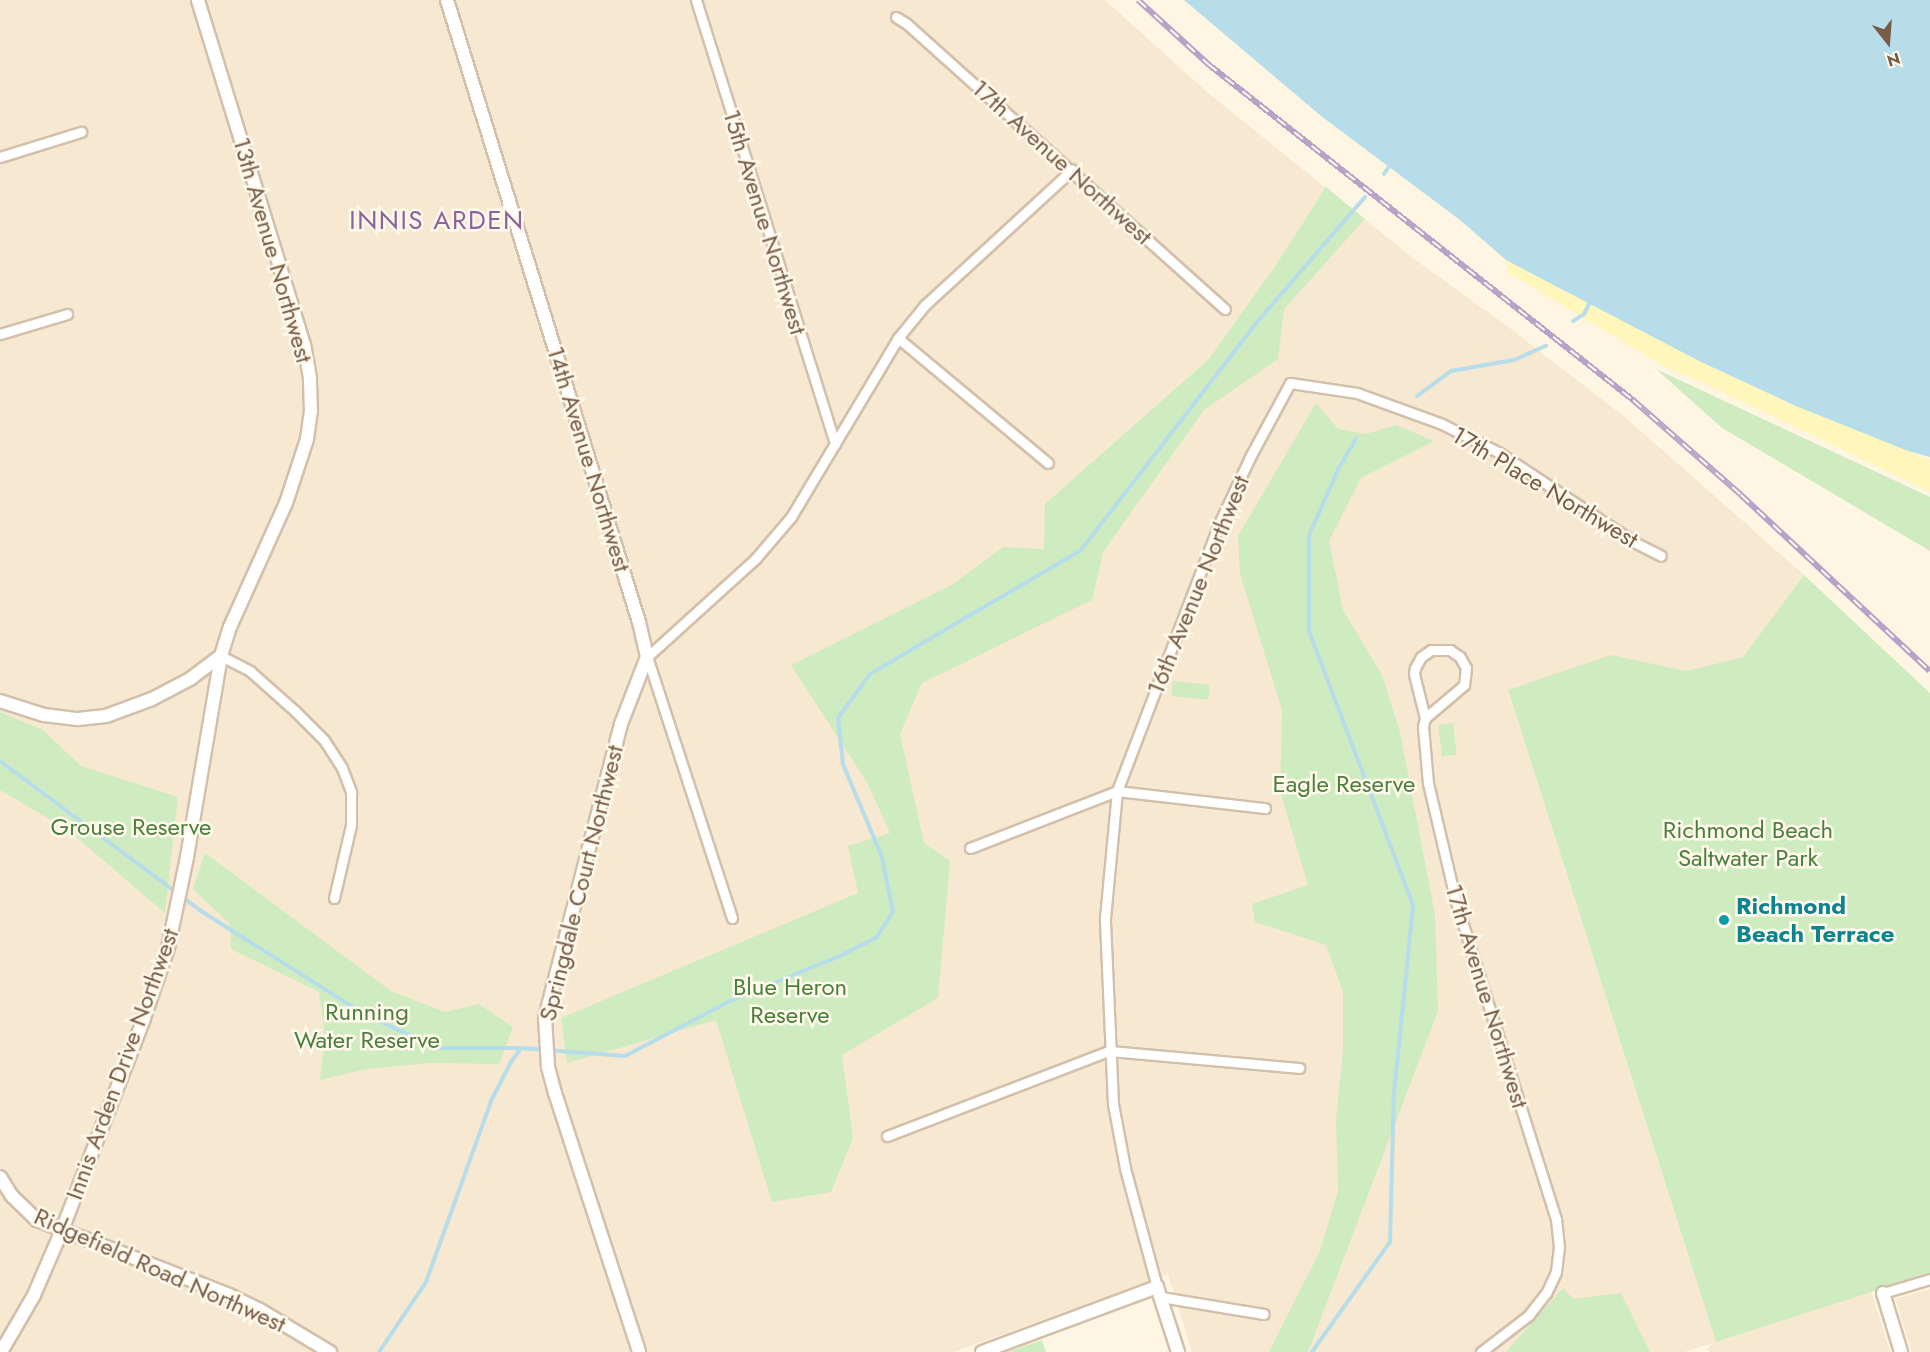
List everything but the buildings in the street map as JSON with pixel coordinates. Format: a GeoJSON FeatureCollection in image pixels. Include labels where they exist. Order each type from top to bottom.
{"type":"FeatureCollection","features":[{"type":"Feature","properties":{"kind":"street","name":"13th Avenue Northwest"},"geometry":{"type":"LineString","coordinates":[[198,0],[304,345],[310,378],[311,411],[307,439],[299,467],[286,503],[230,627],[221,656]]}},
{"type":"Feature","properties":{"kind":"street","name":"14th Avenue Northwest"},"geometry":{"type":"LineString","coordinates":[[447,0],[639,622],[647,657],[732,918]]}},
{"type":"Feature","properties":{"kind":"street","name":"15th Avenue Northwest"},"geometry":{"type":"LineString","coordinates":[[696,0],[835,444]]}},
{"type":"Feature","properties":{"kind":"street","name":"17th Avenue Northwest"},"geometry":{"type":"LineString","coordinates":[[896,17],[907,24],[1072,170],[1225,309]]}},
{"type":"Feature","properties":{"kind":"street"},"geometry":{"type":"LineString","coordinates":[[0,157],[81,132]]}},
{"type":"Feature","properties":{"kind":"street"},"geometry":{"type":"LineString","coordinates":[[647,657],[763,550],[791,517],[898,338],[925,305],[1072,170]]}},
{"type":"Feature","properties":{"kind":"street"},"geometry":{"type":"LineString","coordinates":[[0,334],[67,314]]}},
{"type":"Feature","properties":{"kind":"street"},"geometry":{"type":"LineString","coordinates":[[898,338],[1048,463]]}},
{"type":"Feature","properties":{"kind":"street","name":"17th Place Northwest"},"geometry":{"type":"LineString","coordinates":[[1290,383],[1357,393],[1442,424],[1498,452],[1634,542],[1661,556]]}},
{"type":"Feature","properties":{"kind":"street","name":"16th Avenue Northwest"},"geometry":{"type":"LineString","coordinates":[[1117,791],[1218,526],[1250,457],[1290,383]]}},
{"type":"Feature","properties":{"kind":"street","name":"17th Avenue Northwest"},"geometry":{"type":"LineString","coordinates":[[1425,718],[1464,686],[1465,666],[1460,657],[1450,650],[1431,650],[1421,657],[1414,668],[1425,718],[1423,727],[1428,783],[1456,902],[1556,1219],[1559,1247],[1556,1272],[1546,1293],[1529,1315],[1481,1352]]}},
{"type":"Feature","properties":{"kind":"street"},"geometry":{"type":"LineString","coordinates":[[0,701],[44,715],[78,719],[106,716],[152,699],[190,678],[221,656],[250,671],[324,740],[342,768],[351,792],[351,825],[334,898]]}},
{"type":"Feature","properties":{"kind":"street","name":"Innis Arden Drive Northwest"},"geometry":{"type":"LineString","coordinates":[[1,1352],[34,1295],[62,1230],[105,1122],[168,948],[187,857],[221,656]]}},
{"type":"Feature","properties":{"kind":"street","name":"Springdale Court Northwest"},"geometry":{"type":"LineString","coordinates":[[639,1352],[555,1093],[545,1042],[545,1018],[621,724],[647,657]]}},
{"type":"Feature","properties":{"kind":"street"},"geometry":{"type":"LineString","coordinates":[[1117,791],[1105,918],[1113,1104],[1125,1168],[1159,1292],[1179,1352]]}},
{"type":"Feature","properties":{"kind":"street"},"geometry":{"type":"LineString","coordinates":[[970,848],[1117,791],[1265,808]]}},
{"type":"Feature","properties":{"kind":"street"},"geometry":{"type":"LineString","coordinates":[[887,1136],[1109,1052],[1299,1068]]}},
{"type":"Feature","properties":{"kind":"street","name":"Ridgefield Road Northwest"},"geometry":{"type":"LineString","coordinates":[[0,1177],[12,1196],[30,1214],[62,1230],[229,1295],[269,1315],[330,1352]]}},
{"type":"Feature","properties":{"kind":"street"},"geometry":{"type":"LineString","coordinates":[[1901,1352],[1883,1293],[1930,1280]]}},
{"type":"Feature","properties":{"kind":"street"},"geometry":{"type":"LineString","coordinates":[[982,1352],[1159,1292],[1264,1314]]}},
{"type":"Feature","properties":{"kind":"shaded area","name":"INNIS ARDEN"},"geometry":{"type":"Polygon","coordinates":[[[0,0],[1105,0],[1208,93],[1413,258],[1507,326],[1626,418],[1804,575],[1743,657],[1686,671],[1611,656],[1508,691],[1716,1342],[1871,1291],[1890,1352],[1709,1352],[1707,1349],[1714,1343],[1684,1352],[1192,1352],[1168,1274],[954,1352],[0,1352],[0,0]]]}},
{"type":"Feature","properties":{"kind":"shaded area"},"geometry":{"type":"Polygon","coordinates":[[[1930,1289],[1930,1352],[1912,1352],[1895,1299],[1930,1289]]]}},
{"type":"Feature","properties":{"kind":"green space","name":"Blue Heron Reserve"},"geometry":{"type":"Polygon","coordinates":[[[1326,187],[1365,219],[1284,309],[1278,359],[1204,410],[1103,552],[1092,600],[922,683],[900,734],[924,843],[950,861],[938,998],[842,1055],[853,1138],[831,1192],[772,1202],[716,1020],[567,1063],[561,1018],[858,893],[848,846],[890,833],[868,784],[791,665],[953,584],[1003,547],[1044,549],[1045,504],[1209,359],[1278,262],[1326,187]]]}},
{"type":"Feature","properties":{"kind":"green space"},"geometry":{"type":"Polygon","coordinates":[[[1656,369],[1930,497],[1930,551],[1722,428],[1656,369]]]}},
{"type":"Feature","properties":{"kind":"green space","name":"Eagle Reserve"},"geometry":{"type":"Polygon","coordinates":[[[1316,403],[1338,429],[1366,434],[1396,425],[1434,441],[1361,478],[1329,541],[1343,610],[1382,675],[1400,732],[1435,915],[1438,1011],[1308,1352],[1269,1352],[1320,1251],[1338,1191],[1336,1120],[1343,1049],[1343,992],[1326,945],[1255,922],[1252,904],[1308,885],[1280,791],[1282,710],[1240,574],[1238,536],[1316,403]]]}},
{"type":"Feature","properties":{"kind":"green space","name":"Richmond Beach Saltwater Park"},"geometry":{"type":"Polygon","coordinates":[[[1804,575],[1930,693],[1930,1273],[1716,1342],[1508,690],[1611,655],[1686,671],[1743,657],[1804,575]]]}},
{"type":"Feature","properties":{"kind":"green space"},"geometry":{"type":"Polygon","coordinates":[[[1173,681],[1210,685],[1208,700],[1171,696],[1173,681]]]}},
{"type":"Feature","properties":{"kind":"green space","name":"Grouse Reserve"},"geometry":{"type":"Polygon","coordinates":[[[0,712],[43,730],[81,766],[178,797],[165,913],[68,830],[0,790],[0,712]]]}},
{"type":"Feature","properties":{"kind":"green space"},"geometry":{"type":"Polygon","coordinates":[[[1453,723],[1457,755],[1442,757],[1438,725],[1453,723]]]}},
{"type":"Feature","properties":{"kind":"green space","name":"Running Water Reserve"},"geometry":{"type":"Polygon","coordinates":[[[205,853],[391,991],[445,1012],[479,1004],[513,1027],[499,1064],[431,1063],[366,1069],[320,1080],[325,1036],[319,992],[231,949],[230,924],[193,889],[205,853]]]}},
{"type":"Feature","properties":{"kind":"green space"},"geometry":{"type":"Polygon","coordinates":[[[1563,1288],[1573,1299],[1621,1293],[1650,1352],[1506,1352],[1563,1288]]]}},
{"type":"Feature","properties":{"kind":"green space"},"geometry":{"type":"Polygon","coordinates":[[[1042,1340],[1046,1352],[1007,1352],[1042,1340]]]}},
{"type":"Feature","properties":{"kind":"sand"},"geometry":{"type":"Polygon","coordinates":[[[1506,260],[1701,362],[1796,406],[1930,460],[1930,492],[1712,387],[1665,367],[1507,272],[1506,260]]]}},
{"type":"Feature","properties":{"kind":"water"},"geometry":{"type":"Polygon","coordinates":[[[1184,0],[1930,0],[1930,457],[1908,451],[1796,406],[1701,362],[1506,260],[1460,220],[1321,116],[1184,0]]]}},
{"type":"Feature","properties":{"kind":"waterway"},"geometry":{"type":"LineString","coordinates":[[1384,174],[1388,168]]}},
{"type":"Feature","properties":{"kind":"waterway"},"geometry":{"type":"LineString","coordinates":[[0,761],[201,911],[364,1014],[438,1048],[521,1048],[625,1056],[730,1001],[842,955],[876,938],[893,912],[882,857],[843,764],[838,718],[870,674],[1081,550],[1258,321],[1365,197]]}},
{"type":"Feature","properties":{"kind":"waterway"},"geometry":{"type":"LineString","coordinates":[[1573,321],[1584,314],[1589,304]]}},
{"type":"Feature","properties":{"kind":"waterway"},"geometry":{"type":"LineString","coordinates":[[1417,396],[1451,371],[1514,360],[1546,346]]}},
{"type":"Feature","properties":{"kind":"waterway"},"geometry":{"type":"LineString","coordinates":[[1312,1352],[1390,1242],[1394,1093],[1413,905],[1309,631],[1309,535],[1339,468],[1356,438]]}},
{"type":"Feature","properties":{"kind":"waterway"},"geometry":{"type":"LineString","coordinates":[[379,1352],[426,1282],[491,1101],[511,1062],[521,1048]]}},
{"type":"Feature","properties":{"kind":"railway"},"geometry":{"type":"LineString","coordinates":[[1138,0],[1208,64],[1633,400],[1741,495],[1930,671]]}},
{"type":"Feature","properties":{"kind":"place","name":"Richmond Beach Terrace"},"geometry":{"type":"Point","coordinates":[1724,920]}},
{"type":"Feature","properties":{"kind":"district","name":"INNIS ARDEN"},"geometry":{"type":"Point","coordinates":[437,221]}}]}
